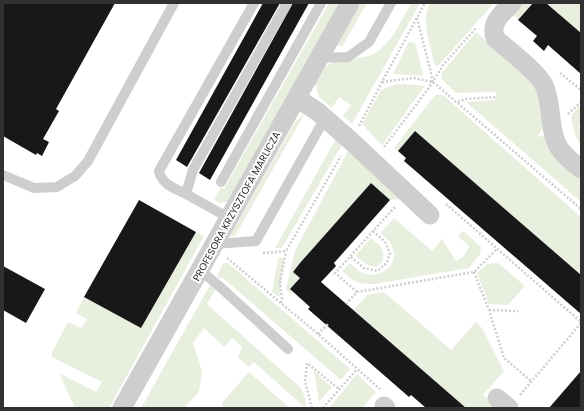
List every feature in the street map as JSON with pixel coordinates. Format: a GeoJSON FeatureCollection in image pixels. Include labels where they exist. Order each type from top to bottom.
{"type":"FeatureCollection","features":[{"type":"Feature","properties":{"kind":"street","name":"PROFESORA KRZYSZTOFA MARLICZA"},"geometry":{"type":"LineString","coordinates":[[122,408],[350,3]]}},
{"type":"Feature","properties":{"kind":"street"},"geometry":{"type":"LineString","coordinates":[[512,3],[494,23],[493,31],[496,38],[536,75],[544,85],[554,134],[559,147],[568,159],[581,170]]}},
{"type":"Feature","properties":{"kind":"street"},"geometry":{"type":"LineString","coordinates":[[297,98],[325,118],[430,215]]}},
{"type":"Feature","properties":{"kind":"lane"},"geometry":{"type":"LineString","coordinates":[[3,175],[34,188],[57,187],[75,176],[88,161],[174,3]]}},
{"type":"Feature","properties":{"kind":"lane"},"geometry":{"type":"LineString","coordinates":[[229,218],[165,182],[160,178],[159,172],[254,3]]}},
{"type":"Feature","properties":{"kind":"lane"},"geometry":{"type":"LineString","coordinates":[[186,194],[193,170],[287,3]]}},
{"type":"Feature","properties":{"kind":"lane"},"geometry":{"type":"LineString","coordinates":[[221,182],[321,3]]}},
{"type":"Feature","properties":{"kind":"lane"},"geometry":{"type":"LineString","coordinates":[[318,58],[348,57],[369,42],[391,3]]}},
{"type":"Feature","properties":{"kind":"lane"},"geometry":{"type":"LineString","coordinates":[[214,244],[256,241],[325,118]]}},
{"type":"Feature","properties":{"kind":"lane"},"geometry":{"type":"LineString","coordinates":[[200,270],[218,284],[288,349]]}},
{"type":"Feature","properties":{"kind":"path"},"geometry":{"type":"LineString","coordinates":[[364,130],[359,126],[425,3]]}},
{"type":"Feature","properties":{"kind":"path"},"geometry":{"type":"LineString","coordinates":[[417,18],[433,82]]}},
{"type":"Feature","properties":{"kind":"path"},"geometry":{"type":"LineString","coordinates":[[387,153],[382,149],[433,82],[444,64],[479,25]]}},
{"type":"Feature","properties":{"kind":"path"},"geometry":{"type":"LineString","coordinates":[[382,82],[414,78],[433,82],[581,209]]}},
{"type":"Feature","properties":{"kind":"path"},"geometry":{"type":"LineString","coordinates":[[458,102],[465,99],[497,97]]}},
{"type":"Feature","properties":{"kind":"path"},"geometry":{"type":"LineString","coordinates":[[566,117],[581,102]]}},
{"type":"Feature","properties":{"kind":"path"},"geometry":{"type":"LineString","coordinates":[[281,303],[280,283],[286,251],[344,151]]}},
{"type":"Feature","properties":{"kind":"path"},"geometry":{"type":"LineString","coordinates":[[357,292],[335,274],[407,193]]}},
{"type":"Feature","properties":{"kind":"path"},"geometry":{"type":"LineString","coordinates":[[441,200],[581,323],[532,382],[508,401]]}},
{"type":"Feature","properties":{"kind":"path"},"geometry":{"type":"LineString","coordinates":[[350,256],[364,268],[377,270],[387,263],[390,253],[385,242],[373,231]]}},
{"type":"Feature","properties":{"kind":"path"},"geometry":{"type":"LineString","coordinates":[[346,304],[357,292],[474,272],[497,249]]}},
{"type":"Feature","properties":{"kind":"path"},"geometry":{"type":"LineString","coordinates":[[263,253],[286,251]]}},
{"type":"Feature","properties":{"kind":"path"},"geometry":{"type":"LineString","coordinates":[[231,254],[224,255],[357,369],[322,408]]}},
{"type":"Feature","properties":{"kind":"path"},"geometry":{"type":"LineString","coordinates":[[474,272],[489,310],[504,358],[532,382]]}},
{"type":"Feature","properties":{"kind":"path"},"geometry":{"type":"LineString","coordinates":[[489,310],[518,311]]}},
{"type":"Feature","properties":{"kind":"path"},"geometry":{"type":"LineString","coordinates":[[318,334],[329,323]]}},
{"type":"Feature","properties":{"kind":"path"},"geometry":{"type":"LineString","coordinates":[[312,408],[305,381],[307,363],[339,389]]}},
{"type":"Feature","properties":{"kind":"green space"},"geometry":{"type":"Polygon","coordinates":[[[329,3],[342,3],[231,201],[220,203],[214,200],[221,187],[224,189],[329,3]]]}},
{"type":"Feature","properties":{"kind":"green space"},"geometry":{"type":"Polygon","coordinates":[[[361,3],[367,3],[342,47],[337,45],[361,3]]]}},
{"type":"Feature","properties":{"kind":"green space"},"geometry":{"type":"Polygon","coordinates":[[[411,3],[420,3],[352,124],[343,116],[351,105],[339,97],[332,108],[319,97],[315,84],[325,68],[330,64],[336,61],[369,56],[387,43],[396,31],[411,3]]]}},
{"type":"Feature","properties":{"kind":"green space"},"geometry":{"type":"Polygon","coordinates":[[[430,3],[494,3],[437,67],[434,63],[426,25],[427,10],[430,3]]]}},
{"type":"Feature","properties":{"kind":"green space"},"geometry":{"type":"Polygon","coordinates":[[[519,3],[533,3],[518,20],[514,15],[514,10],[519,3]]]}},
{"type":"Feature","properties":{"kind":"green space"},"geometry":{"type":"Polygon","coordinates":[[[546,3],[581,3],[581,33],[546,3]]]}},
{"type":"Feature","properties":{"kind":"green space"},"geometry":{"type":"Polygon","coordinates":[[[476,32],[534,84],[541,102],[545,126],[537,137],[548,135],[563,163],[581,179],[581,202],[466,102],[495,100],[497,97],[495,92],[456,93],[441,78],[442,73],[476,32]]]}},
{"type":"Feature","properties":{"kind":"green space"},"geometry":{"type":"Polygon","coordinates":[[[408,43],[415,43],[423,74],[422,76],[393,74],[408,43]]]}},
{"type":"Feature","properties":{"kind":"green space"},"geometry":{"type":"Polygon","coordinates":[[[403,84],[425,86],[382,145],[362,124],[381,90],[393,85],[403,84]]]}},
{"type":"Feature","properties":{"kind":"green space"},"geometry":{"type":"Polygon","coordinates":[[[435,95],[443,95],[581,217],[581,275],[415,131],[398,151],[394,148],[435,95]]]}},
{"type":"Feature","properties":{"kind":"green space"},"geometry":{"type":"Polygon","coordinates":[[[581,105],[581,123],[578,127],[581,130],[581,145],[575,135],[572,115],[581,105]]]}},
{"type":"Feature","properties":{"kind":"green space"},"geometry":{"type":"Polygon","coordinates":[[[305,113],[235,236],[230,236],[295,122],[305,113]]]}},
{"type":"Feature","properties":{"kind":"green space"},"geometry":{"type":"Polygon","coordinates":[[[337,137],[343,143],[282,248],[275,248],[337,137]]]}},
{"type":"Feature","properties":{"kind":"green space"},"geometry":{"type":"Polygon","coordinates":[[[349,149],[406,198],[390,200],[371,183],[293,272],[300,278],[290,289],[293,292],[291,294],[286,289],[295,251],[349,149]]]}},
{"type":"Feature","properties":{"kind":"green space"},"geometry":{"type":"Polygon","coordinates":[[[394,218],[432,251],[442,239],[456,261],[463,257],[469,246],[458,236],[463,231],[481,247],[480,254],[469,268],[375,284],[364,284],[350,278],[342,271],[350,263],[361,272],[370,275],[381,273],[390,266],[394,256],[392,247],[388,240],[380,233],[394,218]]]}},
{"type":"Feature","properties":{"kind":"green space"},"geometry":{"type":"Polygon","coordinates":[[[196,232],[204,236],[109,408],[75,408],[59,373],[96,392],[102,382],[52,357],[52,352],[68,322],[81,328],[87,319],[76,313],[84,297],[141,327],[196,232]]]}},
{"type":"Feature","properties":{"kind":"green space"},"geometry":{"type":"Polygon","coordinates":[[[371,238],[381,248],[383,253],[383,261],[377,267],[368,265],[355,256],[371,238]]]}},
{"type":"Feature","properties":{"kind":"green space"},"geometry":{"type":"Polygon","coordinates":[[[278,258],[284,258],[279,297],[272,292],[278,258]]]}},
{"type":"Feature","properties":{"kind":"green space"},"geometry":{"type":"Polygon","coordinates":[[[223,263],[228,263],[350,369],[341,380],[222,277],[221,279],[217,276],[223,263]]]}},
{"type":"Feature","properties":{"kind":"green space"},"geometry":{"type":"Polygon","coordinates":[[[498,263],[525,286],[508,305],[489,304],[477,273],[487,264],[498,263]]]}},
{"type":"Feature","properties":{"kind":"green space"},"geometry":{"type":"Polygon","coordinates":[[[210,285],[216,288],[207,304],[301,388],[306,400],[305,408],[254,362],[249,367],[238,358],[242,347],[232,338],[224,347],[204,328],[193,343],[202,371],[199,392],[184,408],[141,408],[210,285]]]}},
{"type":"Feature","properties":{"kind":"green space"},"geometry":{"type":"Polygon","coordinates":[[[384,292],[451,350],[476,322],[482,328],[504,371],[483,395],[498,408],[465,408],[354,310],[367,295],[384,292]]]}},
{"type":"Feature","properties":{"kind":"green space"},"geometry":{"type":"Polygon","coordinates":[[[314,371],[332,387],[319,402],[314,371]]]}},
{"type":"Feature","properties":{"kind":"green space"},"geometry":{"type":"Polygon","coordinates":[[[249,372],[290,408],[225,408],[221,404],[249,372]]]}},
{"type":"Feature","properties":{"kind":"green space"},"geometry":{"type":"Polygon","coordinates":[[[357,374],[376,392],[362,408],[329,408],[357,374]]]}},
{"type":"Feature","properties":{"kind":"building"},"geometry":{"type":"Polygon","coordinates":[[[3,3],[115,3],[56,109],[59,111],[43,139],[49,142],[42,156],[37,153],[36,155],[3,136],[3,3]]]}},
{"type":"Feature","properties":{"kind":"building"},"geometry":{"type":"Polygon","coordinates":[[[263,3],[280,3],[187,167],[176,160],[263,3]]]}},
{"type":"Feature","properties":{"kind":"building"},"geometry":{"type":"Polygon","coordinates":[[[293,3],[309,3],[210,180],[199,173],[293,3]]]}},
{"type":"Feature","properties":{"kind":"building"},"geometry":{"type":"Polygon","coordinates":[[[533,3],[546,3],[581,33],[581,74],[548,45],[544,51],[533,41],[537,36],[518,20],[533,3]]]}},
{"type":"Feature","properties":{"kind":"building"},"geometry":{"type":"Polygon","coordinates":[[[415,131],[581,275],[581,314],[404,161],[406,158],[398,151],[415,131]]]}},
{"type":"Feature","properties":{"kind":"building"},"geometry":{"type":"Polygon","coordinates":[[[371,183],[390,200],[334,263],[336,266],[321,282],[466,408],[426,408],[411,395],[409,397],[308,309],[310,307],[290,289],[300,278],[293,272],[371,183]]]}},
{"type":"Feature","properties":{"kind":"building"},"geometry":{"type":"Polygon","coordinates":[[[139,200],[196,232],[141,328],[84,297],[139,200]]]}},
{"type":"Feature","properties":{"kind":"building"},"geometry":{"type":"Polygon","coordinates":[[[3,266],[45,289],[26,323],[3,310],[3,266]]]}},
{"type":"Feature","properties":{"kind":"building"},"geometry":{"type":"Polygon","coordinates":[[[581,371],[581,408],[549,408],[581,371]]]}}]}
